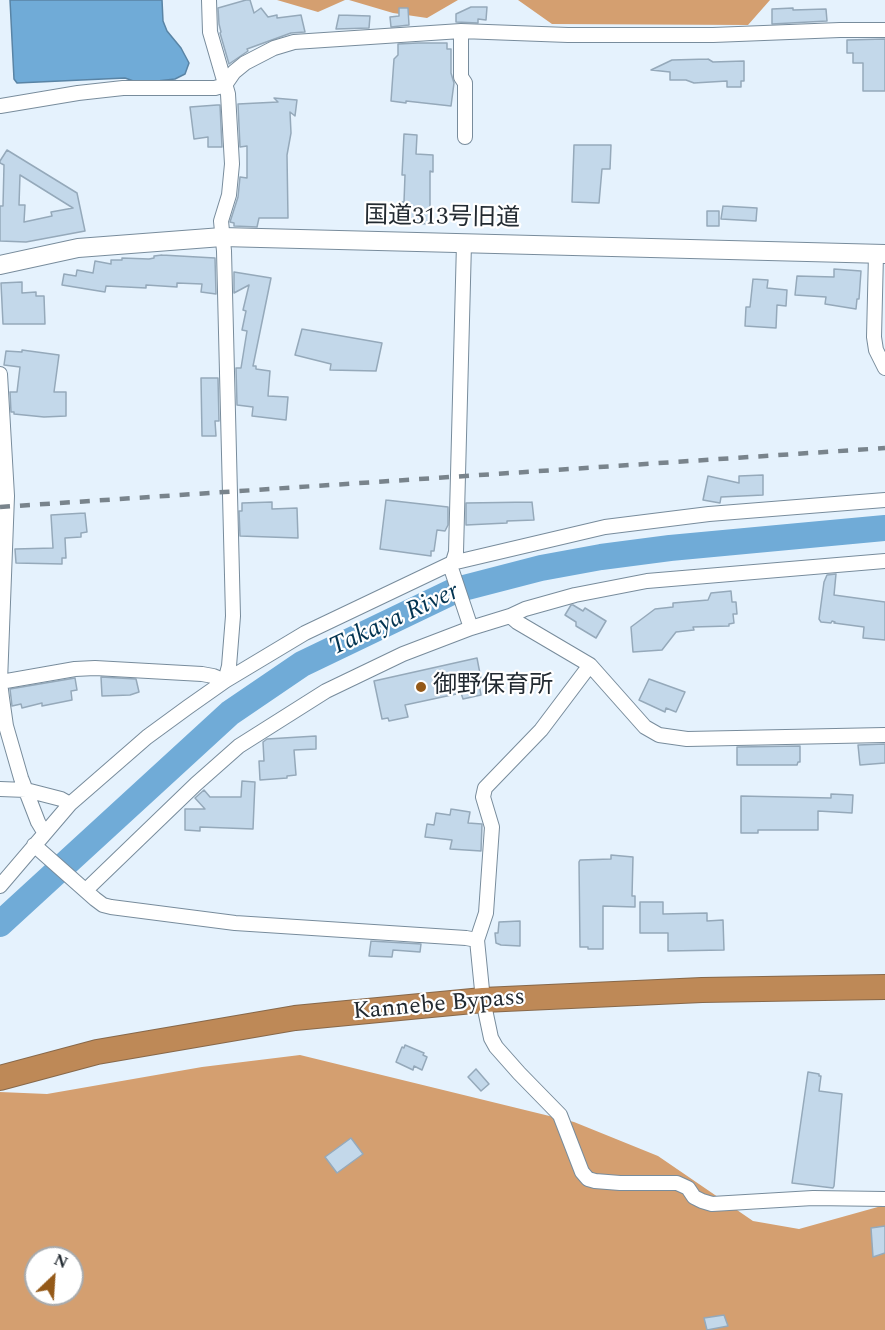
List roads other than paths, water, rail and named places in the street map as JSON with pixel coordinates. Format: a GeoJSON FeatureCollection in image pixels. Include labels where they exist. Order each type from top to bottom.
{"type":"FeatureCollection","features":[{"type":"Feature","properties":{"kind":"highway","name":"Kannebe Bypass"},"geometry":{"type":"LineString","coordinates":[[0,1078],[97,1052],[295,1018],[483,1000],[702,990],[885,987]]}},
{"type":"Feature","properties":{"kind":"street"},"geometry":{"type":"LineString","coordinates":[[208,0],[210,32],[228,94],[232,164],[229,195],[221,221],[224,251],[233,616],[229,666],[225,681]]}},
{"type":"Feature","properties":{"kind":"street"},"geometry":{"type":"LineString","coordinates":[[0,106],[123,88],[215,88],[225,85],[245,63],[274,48],[294,42],[461,31],[568,35],[713,35],[885,30]]}},
{"type":"Feature","properties":{"kind":"street"},"geometry":{"type":"LineString","coordinates":[[461,31],[461,77],[465,83],[465,137]]}},
{"type":"Feature","properties":{"kind":"street","name":"国道313号旧道"},"geometry":{"type":"LineString","coordinates":[[0,265],[78,248],[222,237],[881,254]]}},
{"type":"Feature","properties":{"kind":"street"},"geometry":{"type":"LineString","coordinates":[[464,243],[456,552],[452,567],[470,626]]}},
{"type":"Feature","properties":{"kind":"street"},"geometry":{"type":"LineString","coordinates":[[881,254],[874,337],[876,350],[885,368]]}},
{"type":"Feature","properties":{"kind":"street"},"geometry":{"type":"LineString","coordinates":[[0,374],[7,496],[0,682],[6,726],[26,790],[44,832]]}},
{"type":"Feature","properties":{"kind":"street"},"geometry":{"type":"LineString","coordinates":[[0,886],[37,848],[44,832],[70,804],[147,737],[225,681],[305,633],[452,567],[605,527],[709,514],[885,500]]}},
{"type":"Feature","properties":{"kind":"street"},"geometry":{"type":"LineString","coordinates":[[84,888],[240,746],[326,691],[402,654],[470,626],[575,595],[647,581],[885,561]]}},
{"type":"Feature","properties":{"kind":"street"},"geometry":{"type":"LineString","coordinates":[[510,616],[590,665],[645,726],[659,735],[687,739],[885,735]]}},
{"type":"Feature","properties":{"kind":"street"},"geometry":{"type":"LineString","coordinates":[[590,665],[541,730],[485,788],[483,797],[492,827],[486,913],[477,940],[483,1000],[491,1038],[496,1047],[560,1115],[582,1172],[588,1179],[620,1183],[677,1183],[687,1188],[694,1197],[712,1204],[813,1198],[885,1199]]}},
{"type":"Feature","properties":{"kind":"street"},"geometry":{"type":"LineString","coordinates":[[0,682],[75,669],[95,668],[202,674],[225,681]]}},
{"type":"Feature","properties":{"kind":"street"},"geometry":{"type":"LineString","coordinates":[[0,789],[26,790],[61,798],[70,804]]}},
{"type":"Feature","properties":{"kind":"street"},"geometry":{"type":"LineString","coordinates":[[37,848],[104,905],[122,909],[234,923],[477,940]]}},
{"type":"Feature","properties":{"kind":"water"},"geometry":{"type":"Polygon","coordinates":[[[10,0],[162,0],[163,21],[167,31],[181,48],[189,63],[185,74],[175,79],[139,83],[125,78],[17,83],[14,79],[10,0]]]}},
{"type":"Feature","properties":{"kind":"waterway","name":"Takaya River"},"geometry":{"type":"LineString","coordinates":[[0,924],[230,713],[302,664],[456,590],[541,568],[601,557],[670,548],[885,528]]}},
{"type":"Feature","properties":{"kind":"railway"},"geometry":{"type":"LineString","coordinates":[[0,507],[885,448]]}},
{"type":"Feature","properties":{"kind":"place","name":"御野保育所"},"geometry":{"type":"Point","coordinates":[421,687]}}]}
